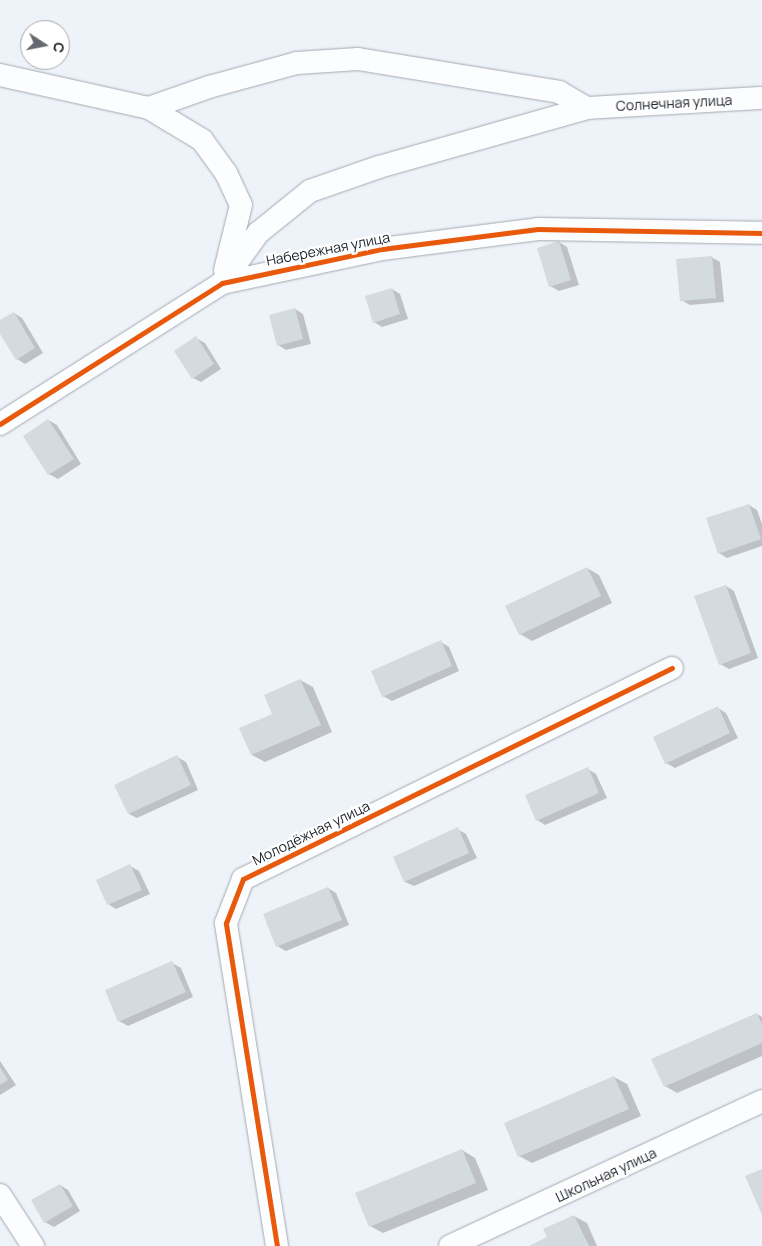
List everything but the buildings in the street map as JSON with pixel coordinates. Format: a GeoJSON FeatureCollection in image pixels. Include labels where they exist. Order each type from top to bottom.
{"type":"FeatureCollection","features":[{"type":"Feature","properties":{"kind":"street"},"geometry":{"type":"LineString","coordinates":[[149,108],[297,63],[358,59],[560,92],[587,108]]}},
{"type":"Feature","properties":{"kind":"street"},"geometry":{"type":"LineString","coordinates":[[0,75],[149,108],[202,140],[226,173],[241,206],[222,283]]}},
{"type":"Feature","properties":{"kind":"street","name":"Солнечная улица"},"geometry":{"type":"LineString","coordinates":[[222,283],[258,233],[310,191],[379,168],[587,108],[762,98]]}},
{"type":"Feature","properties":{"kind":"street","name":"Набережная улица"},"geometry":{"type":"LineString","coordinates":[[0,424],[222,283],[382,249],[538,229],[762,233]]}},
{"type":"Feature","properties":{"kind":"street","name":"Молодёжная улица"},"geometry":{"type":"LineString","coordinates":[[277,1246],[226,923],[243,879],[672,668]]}},
{"type":"Feature","properties":{"kind":"street","name":"Школьная улица"},"geometry":{"type":"LineString","coordinates":[[450,1246],[762,1101]]}},
{"type":"Feature","properties":{"kind":"street"},"geometry":{"type":"LineString","coordinates":[[0,1195],[33,1246]]}},
{"type":"Feature","properties":{"kind":"cycle path"},"geometry":{"type":"LineString","coordinates":[[0,424],[222,283],[382,249],[538,229],[762,233]]}},
{"type":"Feature","properties":{"kind":"cycle path"},"geometry":{"type":"LineString","coordinates":[[277,1246],[226,923],[243,879],[672,668]]}}]}
